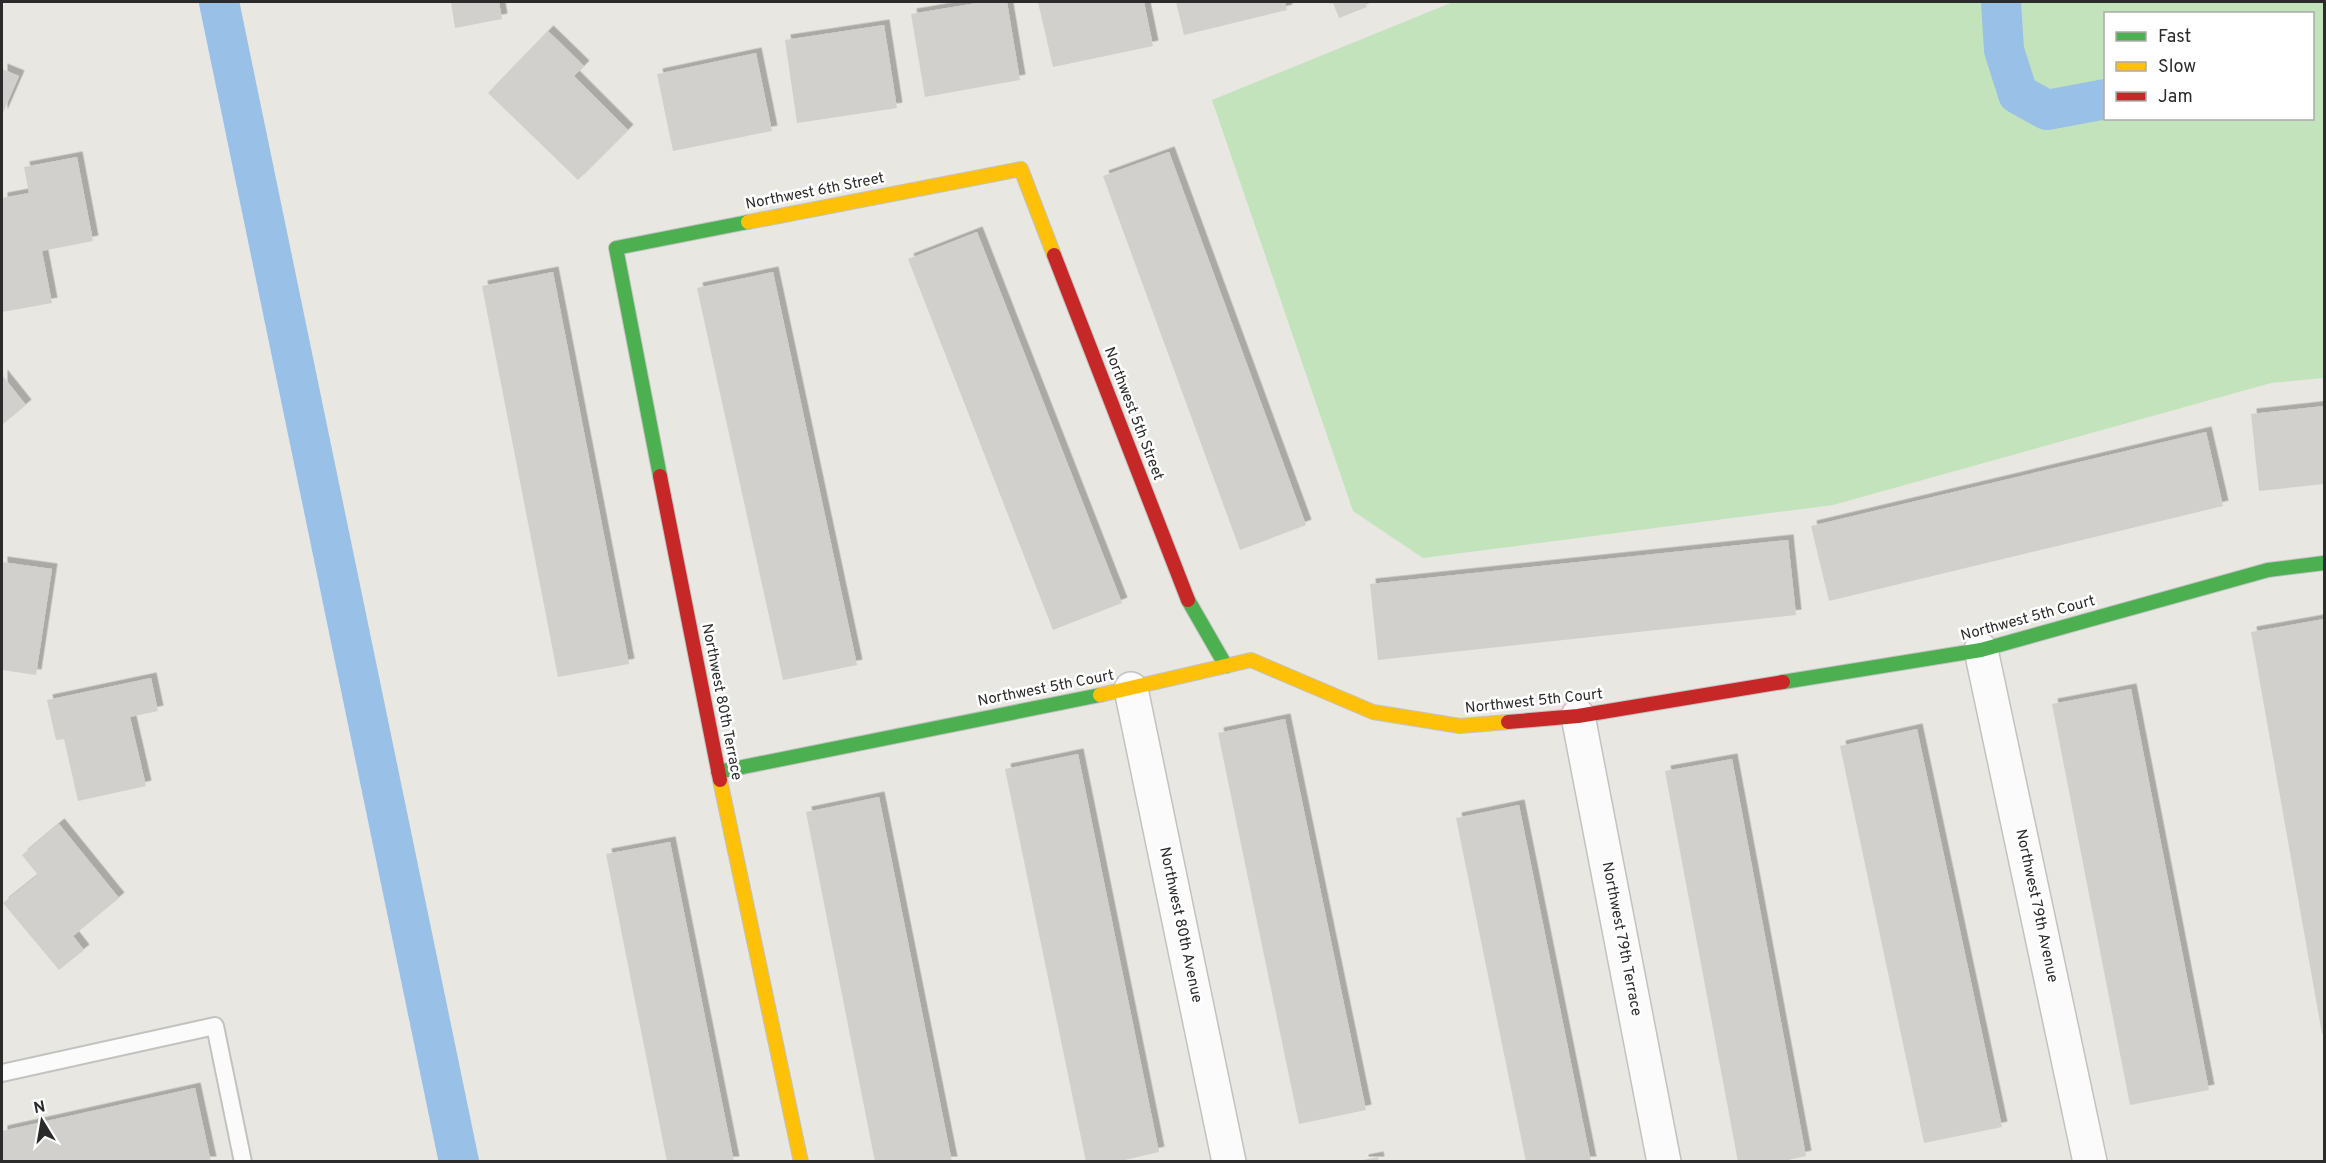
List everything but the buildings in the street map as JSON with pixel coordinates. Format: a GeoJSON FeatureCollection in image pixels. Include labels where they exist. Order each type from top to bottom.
{"type":"FeatureCollection","features":[{"type":"Feature","properties":{"kind":"street","name":"Northwest 6th Street"},"geometry":{"type":"LineString","coordinates":[[616,248],[1021,169]]}},
{"type":"Feature","properties":{"kind":"street","name":"Northwest 5th Street"},"geometry":{"type":"LineString","coordinates":[[1021,169],[1189,604],[1226,666]]}},
{"type":"Feature","properties":{"kind":"street","name":"Northwest 80th Terrace"},"geometry":{"type":"LineString","coordinates":[[616,248],[718,772],[801,1161]]}},
{"type":"Feature","properties":{"kind":"street","name":"Northwest 5th Court"},"geometry":{"type":"LineString","coordinates":[[718,772],[1131,689],[1251,660],[1373,712],[1460,726],[1578,716],[1981,650],[2268,570],[2325,563]]}},
{"type":"Feature","properties":{"kind":"street","name":"Northwest 79th Avenue"},"geometry":{"type":"LineString","coordinates":[[1981,650],[2090,1161]]}},
{"type":"Feature","properties":{"kind":"street","name":"Northwest 80th Avenue"},"geometry":{"type":"LineString","coordinates":[[1131,689],[1229,1161]]}},
{"type":"Feature","properties":{"kind":"street","name":"Northwest 79th Terrace"},"geometry":{"type":"LineString","coordinates":[[1578,716],[1664,1161]]}},
{"type":"Feature","properties":{"kind":"lane"},"geometry":{"type":"LineString","coordinates":[[2,1073],[215,1026],[243,1161]]}},
{"type":"Feature","properties":{"kind":"green space"},"geometry":{"type":"Polygon","coordinates":[[[1453,2],[2324,2],[2324,378],[2271,383],[1833,505],[1423,558],[1353,511],[1212,100],[1453,2]]]}},
{"type":"Feature","properties":{"kind":"waterway"},"geometry":{"type":"LineString","coordinates":[[219,2],[459,1162]]}},
{"type":"Feature","properties":{"kind":"waterway"},"geometry":{"type":"LineString","coordinates":[[2001,2],[2004,50],[2018,94],[2047,110],[2104,99]]}},
{"type":"Feature","properties":{"kind":"traffic: fast"},"geometry":{"type":"LineString","coordinates":[[660,476],[616,248],[748,222]]}},
{"type":"Feature","properties":{"kind":"traffic: fast"},"geometry":{"type":"LineString","coordinates":[[1783,682],[1981,650],[2268,570],[2324,563]]}},
{"type":"Feature","properties":{"kind":"traffic: fast"},"geometry":{"type":"LineString","coordinates":[[1188,600],[1226,666]]}},
{"type":"Feature","properties":{"kind":"traffic: fast"},"geometry":{"type":"LineString","coordinates":[[718,772],[1100,695]]}},
{"type":"Feature","properties":{"kind":"traffic: slow"},"geometry":{"type":"LineString","coordinates":[[748,222],[1021,169],[1054,255]]}},
{"type":"Feature","properties":{"kind":"traffic: slow"},"geometry":{"type":"LineString","coordinates":[[1100,695],[1251,660],[1373,712],[1460,726],[1508,722]]}},
{"type":"Feature","properties":{"kind":"traffic: slow"},"geometry":{"type":"LineString","coordinates":[[720,780],[801,1162]]}},
{"type":"Feature","properties":{"kind":"traffic: jam"},"geometry":{"type":"LineString","coordinates":[[1054,255],[1188,600]]}},
{"type":"Feature","properties":{"kind":"traffic: jam"},"geometry":{"type":"LineString","coordinates":[[660,476],[720,780]]}},
{"type":"Feature","properties":{"kind":"traffic: jam"},"geometry":{"type":"LineString","coordinates":[[1508,722],[1578,716],[1783,682]]}}]}
